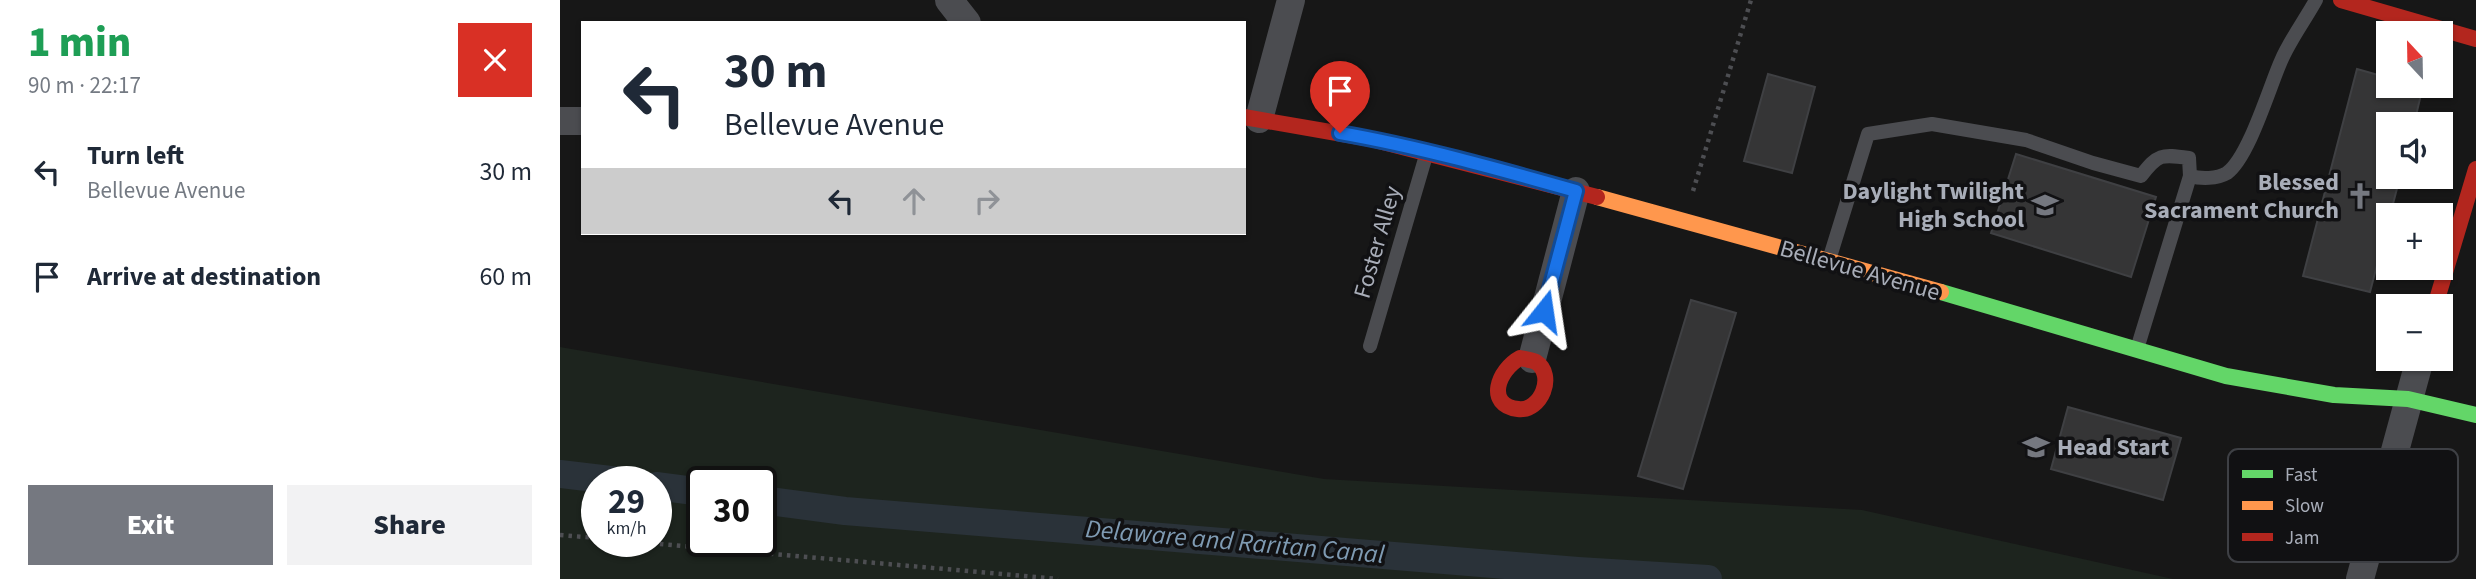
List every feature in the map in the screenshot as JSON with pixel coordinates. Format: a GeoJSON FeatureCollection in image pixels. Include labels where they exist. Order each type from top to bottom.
{"type":"FeatureCollection","features":[{"type":"Feature","properties":{"kind":"street"},"geometry":{"type":"LineString","coordinates":[[950,0],[966,21]]}},
{"type":"Feature","properties":{"kind":"street"},"geometry":{"type":"LineString","coordinates":[[1252,118],[1291,0]]}},
{"type":"Feature","properties":{"kind":"street"},"geometry":{"type":"LineString","coordinates":[[2341,0],[2476,39]]}},
{"type":"Feature","properties":{"kind":"street","name":"Bellevue Avenue"},"geometry":{"type":"LineString","coordinates":[[1252,118],[1387,141],[1684,219],[2226,376],[2334,395],[2408,399],[2476,415]]}},
{"type":"Feature","properties":{"kind":"street"},"geometry":{"type":"LineString","coordinates":[[560,121],[581,121]]}},
{"type":"Feature","properties":{"kind":"street"},"geometry":{"type":"LineString","coordinates":[[2439,294],[2476,169]]}},
{"type":"Feature","properties":{"kind":"street"},"geometry":{"type":"LineString","coordinates":[[1532,359],[1576,191]]}},
{"type":"Feature","properties":{"kind":"street"},"geometry":{"type":"LineString","coordinates":[[2395,449],[2416,371]]}},
{"type":"Feature","properties":{"kind":"street"},"geometry":{"type":"LineString","coordinates":[[2360,579],[2365,562]]}},
{"type":"Feature","properties":{"kind":"lane"},"geometry":{"type":"LineString","coordinates":[[2190,176],[2201,179],[2225,174],[2237,162],[2263,110],[2281,60],[2316,0]]}},
{"type":"Feature","properties":{"kind":"lane"},"geometry":{"type":"LineString","coordinates":[[1828,261],[1868,134],[1931,124],[2025,140],[2141,176],[2153,161],[2164,154],[2189,158],[2190,176],[2137,350]]}},
{"type":"Feature","properties":{"kind":"lane","name":"Foster Alley"},"geometry":{"type":"LineString","coordinates":[[1370,346],[1427,151]]}},
{"type":"Feature","properties":{"kind":"path"},"geometry":{"type":"LineString","coordinates":[[1684,219],[1751,0]]}},
{"type":"Feature","properties":{"kind":"path"},"geometry":{"type":"LineString","coordinates":[[560,535],[581,537]]}},
{"type":"Feature","properties":{"kind":"path"},"geometry":{"type":"LineString","coordinates":[[672,545],[1058,579]]}},
{"type":"Feature","properties":{"kind":"shaded area"},"geometry":{"type":"Polygon","coordinates":[[[560,347],[1324,479],[1862,510],[2173,579],[560,579],[560,347]]]}},
{"type":"Feature","properties":{"kind":"building","name":"Blessed Sacrament Church"},"geometry":{"type":"Polygon","coordinates":[[[2357,69],[2376,74],[2376,98],[2420,98],[2417,112],[2376,112],[2376,189],[2397,189],[2393,203],[2376,203],[2376,269],[2370,292],[2303,276],[2357,69]]]}},
{"type":"Feature","properties":{"kind":"building"},"geometry":{"type":"Polygon","coordinates":[[[1768,74],[1815,87],[1792,173],[1744,161],[1768,74]]]}},
{"type":"Feature","properties":{"kind":"building"},"geometry":{"type":"Polygon","coordinates":[[[2016,154],[2156,197],[2131,277],[1991,233],[2016,154]]]}},
{"type":"Feature","properties":{"kind":"building"},"geometry":{"type":"Polygon","coordinates":[[[1691,300],[1736,313],[1683,489],[1638,476],[1691,300]]]}},
{"type":"Feature","properties":{"kind":"building"},"geometry":{"type":"Polygon","coordinates":[[[2068,407],[2181,438],[2163,500],[2051,469],[2068,407]]]}},
{"type":"Feature","properties":{"kind":"waterway","name":"Delaware and Raritan Canal"},"geometry":{"type":"LineString","coordinates":[[560,474],[581,476]]}},
{"type":"Feature","properties":{"kind":"waterway","name":"Delaware and Raritan Canal"},"geometry":{"type":"LineString","coordinates":[[672,488],[686,490]]}},
{"type":"Feature","properties":{"kind":"waterway","name":"Delaware and Raritan Canal"},"geometry":{"type":"LineString","coordinates":[[777,502],[845,511],[1578,571],[1708,579]]}},
{"type":"Feature","properties":{"kind":"traffic: fast"},"geometry":{"type":"LineString","coordinates":[[1941,292],[2226,376],[2334,395],[2408,399],[2476,415]]}},
{"type":"Feature","properties":{"kind":"traffic: slow"},"geometry":{"type":"LineString","coordinates":[[1597,197],[1941,292]]}},
{"type":"Feature","properties":{"kind":"traffic: jam"},"geometry":{"type":"LineString","coordinates":[[2341,0],[2476,39]]}},
{"type":"Feature","properties":{"kind":"traffic: jam"},"geometry":{"type":"LineString","coordinates":[[1246,117],[1371,139],[1597,197]]}},
{"type":"Feature","properties":{"kind":"traffic: jam"},"geometry":{"type":"LineString","coordinates":[[2439,294],[2476,169]]}},
{"type":"Feature","properties":{"kind":"traffic: jam"},"geometry":{"type":"LineString","coordinates":[[1520,358],[1536,362],[1542,368],[1545,383],[1543,392],[1533,405],[1518,409],[1501,401],[1498,386],[1506,370],[1520,358]]}},
{"type":"Feature","properties":{"kind":"place","name":"Blessed Sacrament Church"},"geometry":{"type":"Point","coordinates":[2360,196]}},
{"type":"Feature","properties":{"kind":"place","name":"Daylight Twilight High School"},"geometry":{"type":"Point","coordinates":[2045,205]}},
{"type":"Feature","properties":{"kind":"place","name":"Head Start"},"geometry":{"type":"Point","coordinates":[2036,447]}},
{"type":"Feature","properties":{"kind":"route"},"geometry":{"type":"LineString","coordinates":[[1340,133],[1387,141],[1469,161],[1576,191],[1544,311]]}}]}
